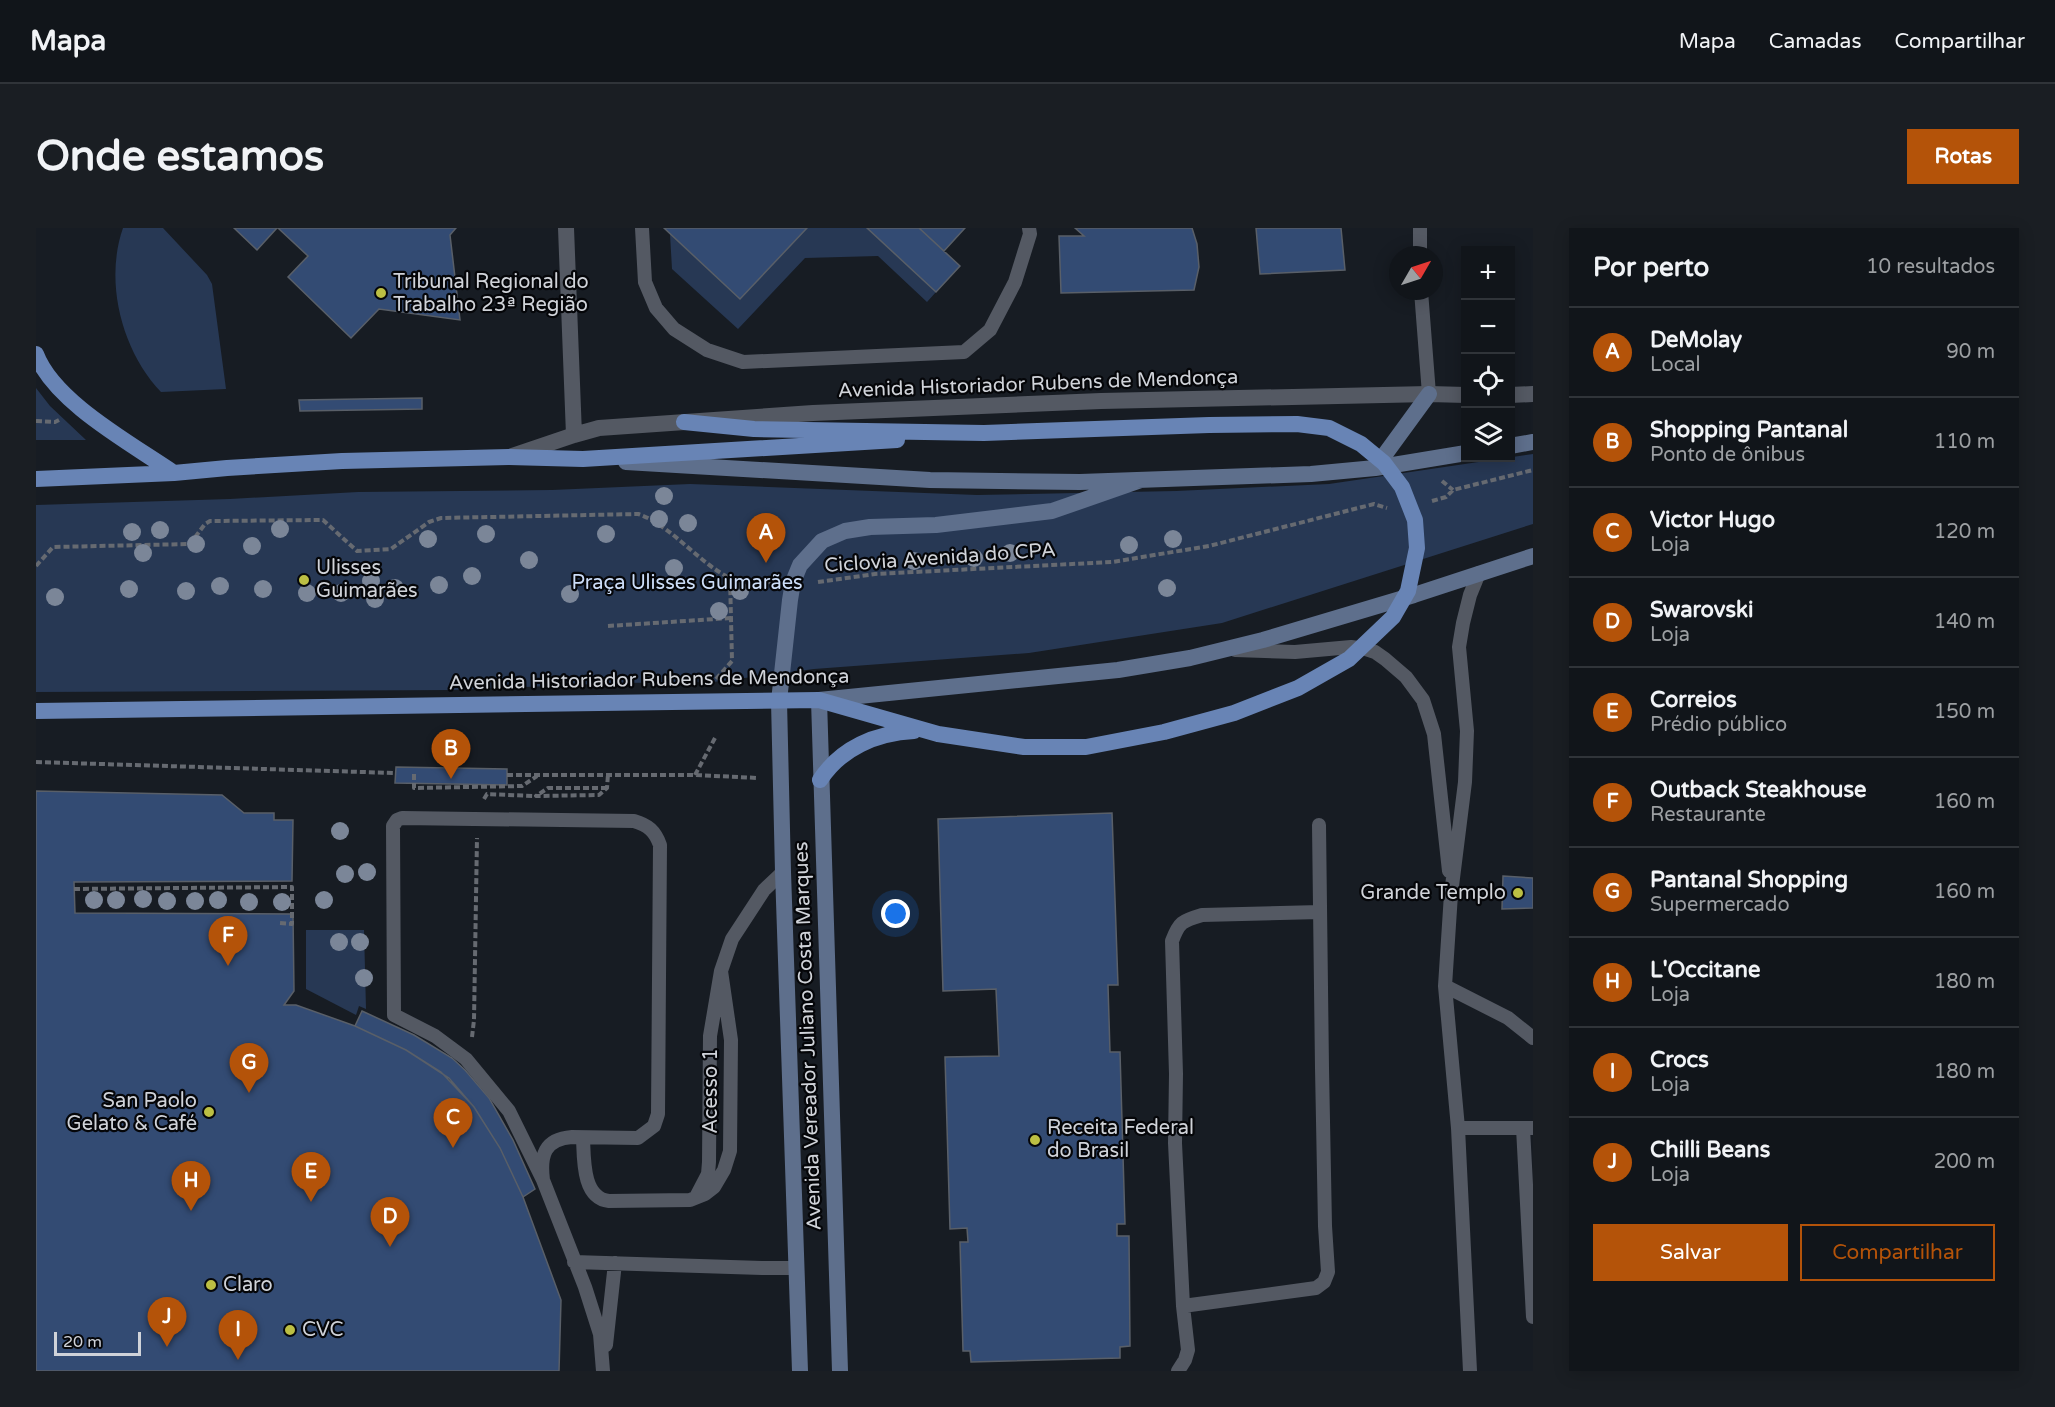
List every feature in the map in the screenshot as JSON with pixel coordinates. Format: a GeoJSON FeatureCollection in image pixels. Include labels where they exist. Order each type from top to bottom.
{"type":"FeatureCollection","features":[{"type":"Feature","properties":{"kind":"main road"},"geometry":{"type":"LineString","coordinates":[[36,354],[53,383],[69,399],[174,473]]}},
{"type":"Feature","properties":{"kind":"main road"},"geometry":{"type":"LineString","coordinates":[[1375,468],[1429,393]]}},
{"type":"Feature","properties":{"kind":"main road"},"geometry":{"type":"LineString","coordinates":[[684,422],[753,429],[984,432],[1297,424],[1329,428],[1361,444],[1384,463],[1402,487],[1415,520],[1417,548],[1408,591],[1393,617],[1349,659],[1298,688],[1224,716],[1164,732],[1086,747],[1024,747],[938,734],[819,700]]}},
{"type":"Feature","properties":{"kind":"main road"},"geometry":{"type":"LineString","coordinates":[[584,459],[850,445],[984,432]]}},
{"type":"Feature","properties":{"kind":"main road"},"geometry":{"type":"LineString","coordinates":[[1515,445],[1533,442]]}},
{"type":"Feature","properties":{"kind":"main road","name":"Avenida Historiador Rubens de Mendonça"},"geometry":{"type":"LineString","coordinates":[[36,479],[174,473],[342,461],[509,457],[584,459],[930,480],[1080,482],[1311,474],[1375,468],[1461,454]]}},
{"type":"Feature","properties":{"kind":"main road"},"geometry":{"type":"LineString","coordinates":[[793,582],[800,565],[812,550],[822,542],[845,531],[870,527],[936,525],[1052,511],[1141,480]]}},
{"type":"Feature","properties":{"kind":"main road","name":"Avenida Historiador Rubens de Mendonça"},"geometry":{"type":"LineString","coordinates":[[36,711],[819,700],[1118,670],[1190,658],[1263,640],[1414,595],[1533,556]]}},
{"type":"Feature","properties":{"kind":"main road","name":"Avenida Vereador Juliano Costa Marques"},"geometry":{"type":"LineString","coordinates":[[793,582],[779,701],[800,1371]]}},
{"type":"Feature","properties":{"kind":"main road","name":"Avenida Vereador Juliano Costa Marques"},"geometry":{"type":"LineString","coordinates":[[819,700],[840,1371]]}},
{"type":"Feature","properties":{"kind":"main road"},"geometry":{"type":"LineString","coordinates":[[820,780],[830,765],[847,752],[868,741],[899,732],[924,730]]}},
{"type":"Feature","properties":{"kind":"street"},"geometry":{"type":"LineString","coordinates":[[566,228],[574,435]]}},
{"type":"Feature","properties":{"kind":"street","name":"Avenida Historiador Rubens de Mendonça"},"geometry":{"type":"LineString","coordinates":[[509,457],[599,428],[813,413],[1101,401],[1429,393],[1461,395]]}},
{"type":"Feature","properties":{"kind":"street"},"geometry":{"type":"LineString","coordinates":[[1515,395],[1533,394]]}},
{"type":"Feature","properties":{"kind":"lane"},"geometry":{"type":"LineString","coordinates":[[642,228],[645,282],[656,308],[674,329],[706,350],[743,362],[964,352],[990,330],[1000,311],[1015,282],[1030,234],[1029,228]]}},
{"type":"Feature","properties":{"kind":"lane"},"geometry":{"type":"LineString","coordinates":[[1420,228],[1420,246]]}},
{"type":"Feature","properties":{"kind":"lane"},"geometry":{"type":"LineString","coordinates":[[1422,300],[1429,393]]}},
{"type":"Feature","properties":{"kind":"lane"},"geometry":{"type":"LineString","coordinates":[[1470,1371],[1458,1128],[1445,986],[1451,894],[1465,782],[1467,731],[1459,647],[1470,595],[1479,573]]}},
{"type":"Feature","properties":{"kind":"lane"},"geometry":{"type":"LineString","coordinates":[[1225,650],[1295,652],[1351,647],[1366,649],[1385,659],[1406,677],[1423,700],[1434,734],[1451,894]]}},
{"type":"Feature","properties":{"kind":"lane"},"geometry":{"type":"LineString","coordinates":[[543,1180],[542,1167],[547,1146],[562,1137],[638,1138],[654,1126],[658,1114],[660,845],[657,837],[645,824],[634,821],[402,818],[396,820],[393,826],[394,1015],[435,1036],[466,1059],[480,1073],[509,1111],[543,1180],[574,1262],[600,1334],[603,1371],[615,1263]]}},
{"type":"Feature","properties":{"kind":"lane"},"geometry":{"type":"LineString","coordinates":[[1183,1306],[1317,1288],[1324,1282],[1329,1272],[1325,1226],[1319,825]]}},
{"type":"Feature","properties":{"kind":"lane","name":"Acesso 1"},"geometry":{"type":"LineString","coordinates":[[696,1197],[708,1174],[710,1036],[721,971],[732,939],[764,890],[783,872]]}},
{"type":"Feature","properties":{"kind":"lane"},"geometry":{"type":"LineString","coordinates":[[1178,1371],[1188,1350],[1183,1306],[1175,1143],[1176,1074],[1172,941],[1178,926],[1186,920],[1202,915],[1320,912]]}},
{"type":"Feature","properties":{"kind":"lane","name":"Acesso 1"},"geometry":{"type":"LineString","coordinates":[[696,1197],[714,1187],[724,1170],[730,1151],[731,1041],[721,971]]}},
{"type":"Feature","properties":{"kind":"lane"},"geometry":{"type":"LineString","coordinates":[[1445,986],[1508,1017],[1533,1038]]}},
{"type":"Feature","properties":{"kind":"lane"},"geometry":{"type":"LineString","coordinates":[[1458,1128],[1528,1128],[1533,1317]]}},
{"type":"Feature","properties":{"kind":"lane"},"geometry":{"type":"LineString","coordinates":[[584,1138],[585,1169],[589,1185],[596,1196],[609,1201],[685,1200],[696,1197]]}},
{"type":"Feature","properties":{"kind":"lane"},"geometry":{"type":"LineString","coordinates":[[574,1262],[797,1268]]}},
{"type":"Feature","properties":{"kind":"path"},"geometry":{"type":"LineString","coordinates":[[1425,503],[1446,497],[1454,490],[1533,470]]}},
{"type":"Feature","properties":{"kind":"path","name":"Ciclovia Avenida do CPA"},"geometry":{"type":"LineString","coordinates":[[36,566],[53,548],[190,544],[205,524],[210,521],[323,520],[357,551],[392,549],[429,522],[441,518],[638,514],[652,519],[730,577],[743,582],[814,582],[875,574],[1112,562],[1209,546],[1374,504],[1394,511]]}},
{"type":"Feature","properties":{"kind":"path"},"geometry":{"type":"LineString","coordinates":[[714,682],[732,660],[730,577]]}},
{"type":"Feature","properties":{"kind":"path"},"geometry":{"type":"LineString","coordinates":[[608,626],[731,618]]}},
{"type":"Feature","properties":{"kind":"path"},"geometry":{"type":"LineString","coordinates":[[695,775],[715,738]]}},
{"type":"Feature","properties":{"kind":"path"},"geometry":{"type":"LineString","coordinates":[[36,762],[395,773]]}},
{"type":"Feature","properties":{"kind":"path"},"geometry":{"type":"LineString","coordinates":[[414,774],[414,788],[522,786],[538,775]]}},
{"type":"Feature","properties":{"kind":"path"},"geometry":{"type":"LineString","coordinates":[[607,789],[548,788],[536,796],[599,795],[607,789],[608,774]]}},
{"type":"Feature","properties":{"kind":"path"},"geometry":{"type":"LineString","coordinates":[[507,775],[695,775],[767,779]]}},
{"type":"Feature","properties":{"kind":"path"},"geometry":{"type":"LineString","coordinates":[[471,1045],[474,1020],[477,834]]}},
{"type":"Feature","properties":{"kind":"path"},"geometry":{"type":"LineString","coordinates":[[74,889],[292,887],[292,924],[279,923]]}},
{"type":"Feature","properties":{"kind":"green space"},"geometry":{"type":"Polygon","coordinates":[[[123,228],[163,228],[207,275],[212,284],[226,389],[161,392],[147,375],[127,336],[116,293],[115,271],[123,228]]]}},
{"type":"Feature","properties":{"kind":"green space"},"geometry":{"type":"Polygon","coordinates":[[[807,228],[867,228],[936,292],[927,302],[878,256],[805,258],[738,329],[672,269],[670,234],[740,299],[807,228]]]}},
{"type":"Feature","properties":{"kind":"green space"},"geometry":{"type":"Polygon","coordinates":[[[36,388],[50,406],[86,440],[36,440],[36,388]]]}},
{"type":"Feature","properties":{"kind":"green space","name":"Praça Ulisses Guimarães"},"geometry":{"type":"Polygon","coordinates":[[[1533,454],[1533,524],[1222,623],[1029,653],[814,669],[713,682],[617,683],[453,690],[36,692],[36,505],[230,499],[358,492],[552,490],[690,484],[977,495],[1176,491],[1329,484],[1479,462],[1515,462],[1515,457],[1533,454]]]}},
{"type":"Feature","properties":{"kind":"green space"},"geometry":{"type":"Polygon","coordinates":[[[306,930],[364,930],[366,1009],[359,1006],[356,1015],[306,989],[306,930]]]}},
{"type":"Feature","properties":{"kind":"building"},"geometry":{"type":"Polygon","coordinates":[[[234,228],[277,228],[257,250],[234,228]]]}},
{"type":"Feature","properties":{"kind":"building","name":"Tribunal Regional do Trabalho 23ª Região"},"geometry":{"type":"Polygon","coordinates":[[[278,228],[456,228],[450,235],[460,320],[379,309],[351,338],[288,277],[308,256],[278,228]]]}},
{"type":"Feature","properties":{"kind":"building"},"geometry":{"type":"Polygon","coordinates":[[[664,228],[807,228],[740,299],[664,228]]]}},
{"type":"Feature","properties":{"kind":"building"},"geometry":{"type":"Polygon","coordinates":[[[867,228],[919,228],[960,266],[936,292],[867,228]]]}},
{"type":"Feature","properties":{"kind":"building"},"geometry":{"type":"Polygon","coordinates":[[[919,228],[965,228],[944,251],[919,228]]]}},
{"type":"Feature","properties":{"kind":"building"},"geometry":{"type":"Polygon","coordinates":[[[1075,228],[1192,228],[1197,244],[1199,267],[1194,290],[1061,293],[1059,236],[1084,236],[1075,228]]]}},
{"type":"Feature","properties":{"kind":"building"},"geometry":{"type":"Polygon","coordinates":[[[1256,228],[1341,228],[1345,270],[1260,274],[1256,228]]]}},
{"type":"Feature","properties":{"kind":"building"},"geometry":{"type":"Polygon","coordinates":[[[422,398],[422,409],[300,411],[299,400],[422,398]]]}},
{"type":"Feature","properties":{"kind":"building"},"geometry":{"type":"Polygon","coordinates":[[[396,767],[507,769],[507,785],[395,783],[396,767]]]}},
{"type":"Feature","properties":{"kind":"building"},"geometry":{"type":"Polygon","coordinates":[[[36,791],[222,795],[244,813],[274,813],[274,820],[293,820],[292,881],[74,882],[75,913],[293,914],[294,991],[284,1005],[296,1005],[355,1026],[406,1050],[441,1072],[474,1107],[500,1148],[523,1197],[561,1300],[559,1371],[36,1371],[36,791]]]}},
{"type":"Feature","properties":{"kind":"building","name":"Receita Federal do Brasil"},"geometry":{"type":"Polygon","coordinates":[[[1112,813],[1118,985],[1108,985],[1110,1052],[1120,1052],[1125,1224],[1117,1224],[1117,1236],[1129,1236],[1130,1346],[1120,1347],[1120,1358],[971,1362],[970,1351],[963,1351],[960,1242],[968,1242],[967,1228],[950,1229],[945,1057],[999,1056],[996,989],[943,991],[938,819],[1112,813]]]}},
{"type":"Feature","properties":{"kind":"building","name":"Grande Templo"},"geometry":{"type":"Polygon","coordinates":[[[1503,876],[1533,878],[1533,908],[1502,909],[1503,876]]]}},
{"type":"Feature","properties":{"kind":"building"},"geometry":{"type":"Polygon","coordinates":[[[362,1011],[414,1035],[452,1058],[465,1070],[489,1098],[513,1140],[535,1189],[523,1197],[500,1148],[474,1107],[449,1078],[406,1050],[355,1026],[362,1011]]]}},
{"type":"Feature","properties":{"kind":"place","name":"Tribunal Regional do Trabalho 23ª Região"},"geometry":{"type":"Point","coordinates":[381,293]}},
{"type":"Feature","properties":{"kind":"place","name":"DeMolay"},"geometry":{"type":"Point","coordinates":[766,563]}},
{"type":"Feature","properties":{"kind":"place","name":"Ulisses Guimarães"},"geometry":{"type":"Point","coordinates":[304,580]}},
{"type":"Feature","properties":{"kind":"place","name":"Shopping Pantanal"},"geometry":{"type":"Point","coordinates":[451,779]}},
{"type":"Feature","properties":{"kind":"place","name":"Grande Templo"},"geometry":{"type":"Point","coordinates":[1518,893]}},
{"type":"Feature","properties":{"kind":"place","name":"Outback Steakhouse"},"geometry":{"type":"Point","coordinates":[228,966]}},
{"type":"Feature","properties":{"kind":"place","name":"Pantanal Shopping"},"geometry":{"type":"Point","coordinates":[249,1093]}},
{"type":"Feature","properties":{"kind":"place","name":"San Paolo Gelato & Café"},"geometry":{"type":"Point","coordinates":[209,1112]}},
{"type":"Feature","properties":{"kind":"place","name":"Receita Federal do Brasil"},"geometry":{"type":"Point","coordinates":[1035,1140]}},
{"type":"Feature","properties":{"kind":"place","name":"Victor Hugo"},"geometry":{"type":"Point","coordinates":[453,1148]}},
{"type":"Feature","properties":{"kind":"place","name":"Correios"},"geometry":{"type":"Point","coordinates":[311,1202]}},
{"type":"Feature","properties":{"kind":"place","name":"L'Occitane"},"geometry":{"type":"Point","coordinates":[191,1211]}},
{"type":"Feature","properties":{"kind":"place","name":"Swarovski"},"geometry":{"type":"Point","coordinates":[390,1247]}},
{"type":"Feature","properties":{"kind":"place","name":"Claro"},"geometry":{"type":"Point","coordinates":[211,1285]}},
{"type":"Feature","properties":{"kind":"place","name":"CVC"},"geometry":{"type":"Point","coordinates":[290,1330]}},
{"type":"Feature","properties":{"kind":"place","name":"Chilli Beans"},"geometry":{"type":"Point","coordinates":[167,1347]}},
{"type":"Feature","properties":{"kind":"place","name":"Crocs"},"geometry":{"type":"Point","coordinates":[238,1360]}}]}
